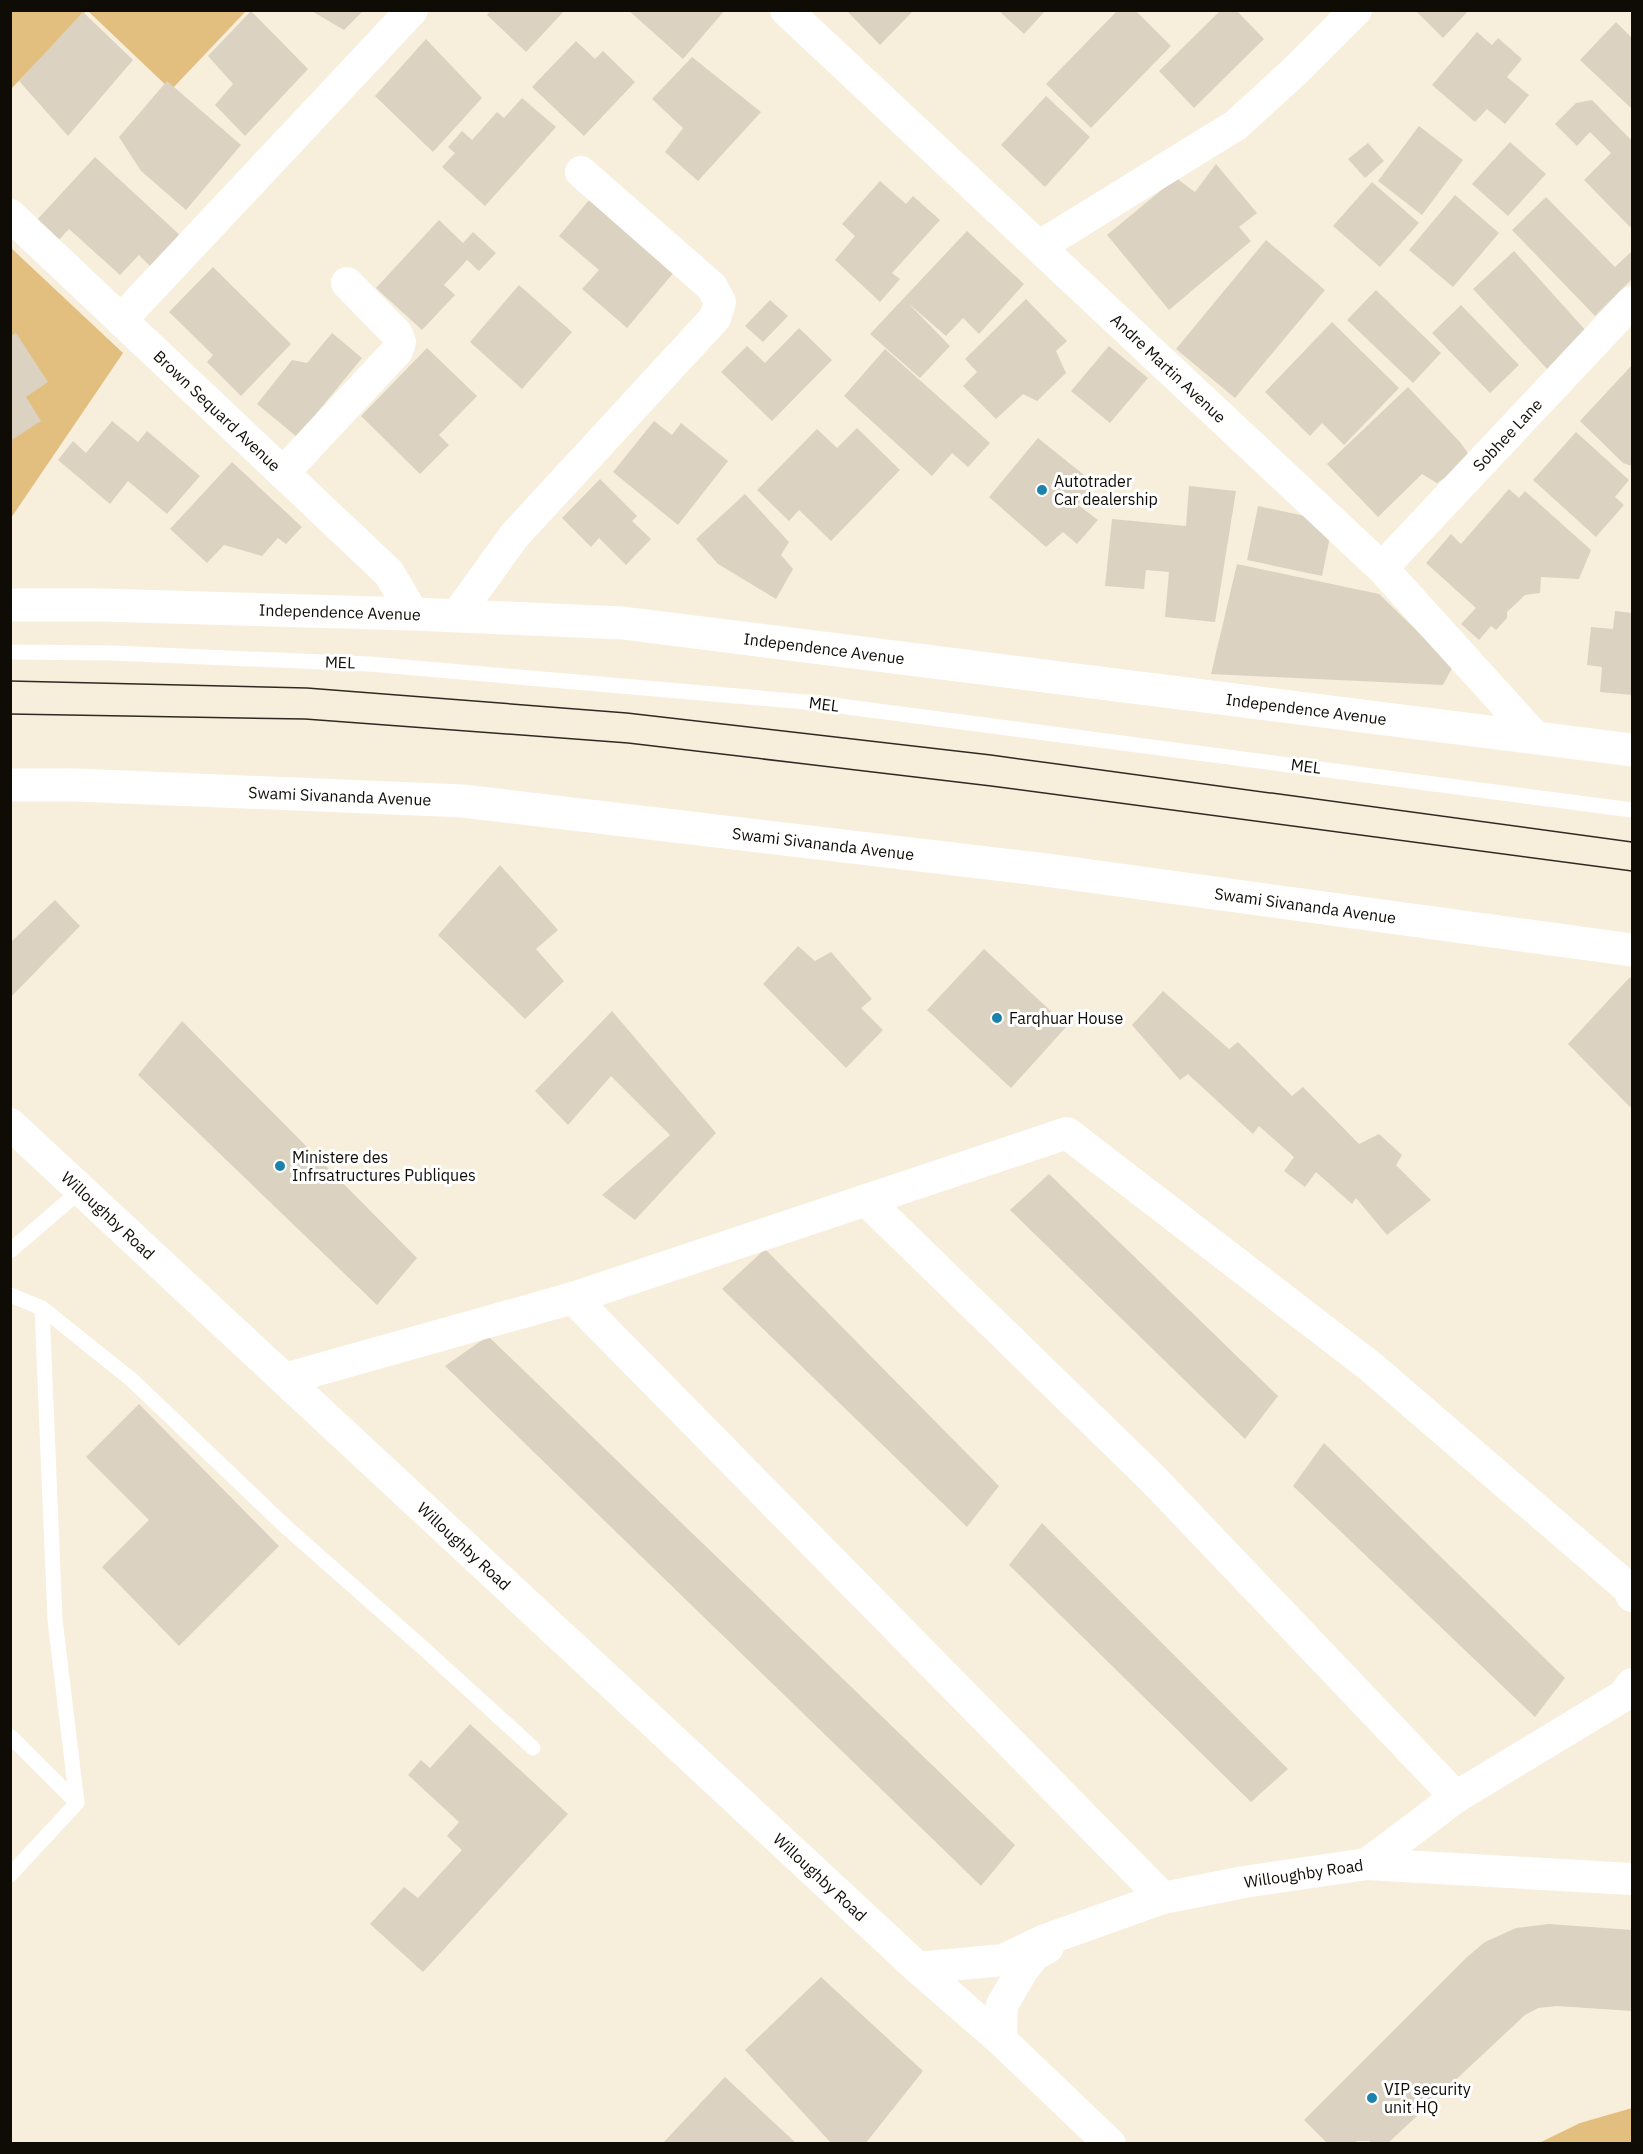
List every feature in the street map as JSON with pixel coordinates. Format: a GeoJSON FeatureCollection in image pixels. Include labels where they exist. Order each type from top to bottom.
{"type":"FeatureCollection","features":[{"type":"Feature","properties":{"kind":"street"},"geometry":{"type":"LineString","coordinates":[[121,320],[412,10]]}},
{"type":"Feature","properties":{"kind":"street","name":"Andre Martin Avenue"},"geometry":{"type":"LineString","coordinates":[[786,10],[1382,568],[1536,738]]}},
{"type":"Feature","properties":{"kind":"street"},"geometry":{"type":"LineString","coordinates":[[1040,246],[1236,125],[1294,72],[1356,10]]}},
{"type":"Feature","properties":{"kind":"street"},"geometry":{"type":"LineString","coordinates":[[456,615],[514,536],[715,318],[720,303],[712,287],[581,172]]}},
{"type":"Feature","properties":{"kind":"street","name":"Brown Sequard Avenue"},"geometry":{"type":"LineString","coordinates":[[10,215],[389,573],[413,614]]}},
{"type":"Feature","properties":{"kind":"street"},"geometry":{"type":"LineString","coordinates":[[283,473],[397,351],[400,342],[397,334],[347,283]]}},
{"type":"Feature","properties":{"kind":"street","name":"Sobhee Lane"},"geometry":{"type":"LineString","coordinates":[[1382,568],[1632,302]]}},
{"type":"Feature","properties":{"kind":"street","name":"Independence Avenue"},"geometry":{"type":"LineString","coordinates":[[10,605],[101,605],[456,615],[622,623],[1632,750]]}},
{"type":"Feature","properties":{"kind":"street","name":"Swami Sivananda Avenue"},"geometry":{"type":"LineString","coordinates":[[10,785],[76,785],[463,801],[1046,870],[1632,950]]}},
{"type":"Feature","properties":{"kind":"street","name":"Willoughby Road"},"geometry":{"type":"LineString","coordinates":[[10,1124],[918,1968],[1001,2040],[1110,2144]]}},
{"type":"Feature","properties":{"kind":"street"},"geometry":{"type":"LineString","coordinates":[[285,1379],[573,1298],[1067,1133],[1371,1367],[1628,1588],[1632,1596]]}},
{"type":"Feature","properties":{"kind":"street"},"geometry":{"type":"LineString","coordinates":[[866,1200],[1153,1479],[1456,1797]]}},
{"type":"Feature","properties":{"kind":"street"},"geometry":{"type":"LineString","coordinates":[[573,1298],[1163,1898]]}},
{"type":"Feature","properties":{"kind":"street"},"geometry":{"type":"LineString","coordinates":[[1367,1864],[1456,1797],[1623,1696],[1632,1684]]}},
{"type":"Feature","properties":{"kind":"street","name":"Willoughby Road"},"geometry":{"type":"LineString","coordinates":[[918,1968],[1003,1960],[1045,1940],[1163,1898],[1244,1882],[1367,1864],[1632,1879]]}},
{"type":"Feature","properties":{"kind":"street"},"geometry":{"type":"LineString","coordinates":[[1001,2040],[1002,2006],[1022,1971],[1034,1955],[1082,1926]]}},
{"type":"Feature","properties":{"kind":"lane","name":"MEL"},"geometry":{"type":"LineString","coordinates":[[10,652],[112,653],[369,664],[805,702],[1632,810]]}},
{"type":"Feature","properties":{"kind":"lane"},"geometry":{"type":"LineString","coordinates":[[10,1251],[81,1190]]}},
{"type":"Feature","properties":{"kind":"lane"},"geometry":{"type":"LineString","coordinates":[[10,1295],[42,1308],[132,1380],[286,1527],[533,1748]]}},
{"type":"Feature","properties":{"kind":"lane"},"geometry":{"type":"LineString","coordinates":[[10,1875],[77,1803],[55,1620],[42,1308]]}},
{"type":"Feature","properties":{"kind":"lane"},"geometry":{"type":"LineString","coordinates":[[10,1736],[77,1803]]}},
{"type":"Feature","properties":{"kind":"shaded area"},"geometry":{"type":"Polygon","coordinates":[[[11,11],[86,11],[11,89],[11,11]]]}},
{"type":"Feature","properties":{"kind":"shaded area"},"geometry":{"type":"Polygon","coordinates":[[[88,11],[246,11],[171,90],[88,11]]]}},
{"type":"Feature","properties":{"kind":"shaded area"},"geometry":{"type":"Polygon","coordinates":[[[11,248],[123,353],[11,518],[11,248]]]}},
{"type":"Feature","properties":{"kind":"shaded area"},"geometry":{"type":"Polygon","coordinates":[[[1632,2108],[1632,2143],[1539,2143],[1580,2123],[1632,2108]]]}},
{"type":"Feature","properties":{"kind":"building"},"geometry":{"type":"Polygon","coordinates":[[[310,10],[364,10],[344,30],[310,10]]]}},
{"type":"Feature","properties":{"kind":"building"},"geometry":{"type":"Polygon","coordinates":[[[491,10],[565,10],[526,52],[487,15],[491,10]]]}},
{"type":"Feature","properties":{"kind":"building"},"geometry":{"type":"Polygon","coordinates":[[[628,10],[725,10],[683,59],[628,10]]]}},
{"type":"Feature","properties":{"kind":"building"},"geometry":{"type":"Polygon","coordinates":[[[846,10],[914,10],[880,45],[846,10]]]}},
{"type":"Feature","properties":{"kind":"building"},"geometry":{"type":"Polygon","coordinates":[[[998,10],[1046,10],[1024,34],[998,10]]]}},
{"type":"Feature","properties":{"kind":"building"},"geometry":{"type":"Polygon","coordinates":[[[1118,10],[1135,10],[1171,46],[1091,128],[1046,84],[1118,10]]]}},
{"type":"Feature","properties":{"kind":"building"},"geometry":{"type":"Polygon","coordinates":[[[1221,10],[1236,10],[1264,39],[1194,108],[1159,71],[1221,10]]]}},
{"type":"Feature","properties":{"kind":"building"},"geometry":{"type":"Polygon","coordinates":[[[1415,10],[1469,10],[1443,38],[1415,10]]]}},
{"type":"Feature","properties":{"kind":"building"},"geometry":{"type":"Polygon","coordinates":[[[251,11],[308,69],[245,136],[215,105],[233,84],[208,56],[251,11]]]}},
{"type":"Feature","properties":{"kind":"building"},"geometry":{"type":"Polygon","coordinates":[[[83,12],[133,60],[68,136],[19,81],[83,12]]]}},
{"type":"Feature","properties":{"kind":"building"},"geometry":{"type":"Polygon","coordinates":[[[1616,22],[1632,38],[1632,109],[1580,60],[1616,22]]]}},
{"type":"Feature","properties":{"kind":"building"},"geometry":{"type":"Polygon","coordinates":[[[1477,32],[1492,45],[1498,38],[1522,59],[1507,77],[1529,95],[1505,124],[1487,109],[1475,122],[1432,85],[1477,32]]]}},
{"type":"Feature","properties":{"kind":"building"},"geometry":{"type":"Polygon","coordinates":[[[426,39],[482,98],[433,152],[375,96],[426,39]]]}},
{"type":"Feature","properties":{"kind":"building"},"geometry":{"type":"Polygon","coordinates":[[[576,41],[595,59],[603,51],[635,82],[584,136],[532,87],[576,41]]]}},
{"type":"Feature","properties":{"kind":"building"},"geometry":{"type":"Polygon","coordinates":[[[692,57],[761,112],[698,181],[665,152],[683,128],[652,99],[692,57]]]}},
{"type":"Feature","properties":{"kind":"building"},"geometry":{"type":"Polygon","coordinates":[[[167,81],[241,145],[186,210],[141,171],[119,137],[167,81]]]}},
{"type":"Feature","properties":{"kind":"building"},"geometry":{"type":"Polygon","coordinates":[[[1046,96],[1090,137],[1045,187],[1001,145],[1046,96]]]}},
{"type":"Feature","properties":{"kind":"building"},"geometry":{"type":"Polygon","coordinates":[[[522,98],[556,127],[485,206],[442,167],[455,153],[448,147],[462,131],[472,140],[497,112],[504,118],[522,98]]]}},
{"type":"Feature","properties":{"kind":"building"},"geometry":{"type":"Polygon","coordinates":[[[1592,100],[1632,141],[1632,229],[1584,180],[1611,153],[1590,132],[1577,146],[1555,124],[1576,103],[1592,100]]]}},
{"type":"Feature","properties":{"kind":"building"},"geometry":{"type":"Polygon","coordinates":[[[1419,126],[1463,160],[1422,215],[1378,181],[1419,126]]]}},
{"type":"Feature","properties":{"kind":"building"},"geometry":{"type":"Polygon","coordinates":[[[1510,142],[1546,174],[1508,216],[1472,184],[1510,142]]]}},
{"type":"Feature","properties":{"kind":"building"},"geometry":{"type":"Polygon","coordinates":[[[1368,143],[1384,161],[1365,178],[1348,159],[1368,143]]]}},
{"type":"Feature","properties":{"kind":"building"},"geometry":{"type":"Polygon","coordinates":[[[95,157],[183,238],[154,270],[139,255],[120,275],[69,229],[57,242],[35,222],[95,157]]]}},
{"type":"Feature","properties":{"kind":"building"},"geometry":{"type":"Polygon","coordinates":[[[1216,164],[1257,213],[1239,227],[1251,241],[1169,310],[1107,235],[1176,178],[1195,192],[1216,164]]]}},
{"type":"Feature","properties":{"kind":"building"},"geometry":{"type":"Polygon","coordinates":[[[880,181],[906,204],[913,196],[940,220],[892,273],[900,279],[880,302],[835,260],[855,236],[842,224],[880,181]]]}},
{"type":"Feature","properties":{"kind":"building"},"geometry":{"type":"Polygon","coordinates":[[[1372,182],[1419,223],[1380,267],[1333,226],[1372,182]]]}},
{"type":"Feature","properties":{"kind":"building"},"geometry":{"type":"Polygon","coordinates":[[[595,193],[680,265],[627,328],[582,289],[599,270],[559,236],[595,193]]]}},
{"type":"Feature","properties":{"kind":"building"},"geometry":{"type":"Polygon","coordinates":[[[1455,195],[1499,233],[1453,287],[1409,250],[1455,195]]]}},
{"type":"Feature","properties":{"kind":"building"},"geometry":{"type":"Polygon","coordinates":[[[1546,197],[1615,267],[1631,252],[1632,254],[1632,279],[1595,316],[1512,230],[1546,197]]]}},
{"type":"Feature","properties":{"kind":"building"},"geometry":{"type":"Polygon","coordinates":[[[439,220],[463,243],[473,232],[496,253],[479,271],[467,260],[444,285],[455,295],[422,330],[376,288],[439,220]]]}},
{"type":"Feature","properties":{"kind":"building"},"geometry":{"type":"Polygon","coordinates":[[[967,231],[1024,284],[979,334],[963,318],[946,336],[908,303],[950,346],[920,378],[870,334],[967,231]]]}},
{"type":"Feature","properties":{"kind":"building"},"geometry":{"type":"Polygon","coordinates":[[[1266,240],[1325,290],[1235,398],[1176,349],[1266,240]]]}},
{"type":"Feature","properties":{"kind":"building"},"geometry":{"type":"Polygon","coordinates":[[[1514,251],[1588,333],[1548,370],[1473,289],[1514,251]]]}},
{"type":"Feature","properties":{"kind":"building"},"geometry":{"type":"Polygon","coordinates":[[[213,267],[291,344],[241,396],[207,362],[213,355],[169,312],[213,267]]]}},
{"type":"Feature","properties":{"kind":"building"},"geometry":{"type":"Polygon","coordinates":[[[519,285],[572,332],[522,389],[470,342],[519,285]]]}},
{"type":"Feature","properties":{"kind":"building"},"geometry":{"type":"Polygon","coordinates":[[[1376,290],[1441,353],[1413,383],[1347,320],[1376,290]]]}},
{"type":"Feature","properties":{"kind":"building"},"geometry":{"type":"Polygon","coordinates":[[[1026,299],[1067,341],[1056,351],[1066,373],[1037,401],[1023,394],[996,419],[963,386],[977,372],[965,359],[1026,299]]]}},
{"type":"Feature","properties":{"kind":"building"},"geometry":{"type":"Polygon","coordinates":[[[770,300],[788,316],[763,342],[745,326],[770,300]]]}},
{"type":"Feature","properties":{"kind":"building"},"geometry":{"type":"Polygon","coordinates":[[[1461,305],[1519,365],[1490,393],[1432,333],[1461,305]]]}},
{"type":"Feature","properties":{"kind":"building"},"geometry":{"type":"Polygon","coordinates":[[[1332,322],[1399,388],[1344,445],[1322,423],[1310,436],[1265,392],[1332,322]]]}},
{"type":"Feature","properties":{"kind":"building"},"geometry":{"type":"Polygon","coordinates":[[[799,328],[832,360],[772,421],[721,372],[747,346],[765,363],[799,328]]]}},
{"type":"Feature","properties":{"kind":"building"},"geometry":{"type":"Polygon","coordinates":[[[16,333],[48,382],[26,397],[41,421],[10,441],[10,336],[16,333]]]}},
{"type":"Feature","properties":{"kind":"building"},"geometry":{"type":"Polygon","coordinates":[[[332,333],[362,358],[297,437],[257,404],[292,360],[307,363],[332,333]]]}},
{"type":"Feature","properties":{"kind":"building"},"geometry":{"type":"Polygon","coordinates":[[[1109,346],[1148,378],[1110,423],[1071,391],[1109,346]]]}},
{"type":"Feature","properties":{"kind":"building"},"geometry":{"type":"Polygon","coordinates":[[[427,348],[477,396],[439,435],[449,445],[420,474],[361,416],[427,348]]]}},
{"type":"Feature","properties":{"kind":"building"},"geometry":{"type":"Polygon","coordinates":[[[885,349],[990,443],[968,467],[952,453],[932,476],[844,396],[885,349]]]}},
{"type":"Feature","properties":{"kind":"building"},"geometry":{"type":"Polygon","coordinates":[[[1632,365],[1632,466],[1623,463],[1580,421],[1632,365]]]}},
{"type":"Feature","properties":{"kind":"building"},"geometry":{"type":"Polygon","coordinates":[[[1408,387],[1460,442],[1472,459],[1437,483],[1422,474],[1378,517],[1327,464],[1408,387]]]}},
{"type":"Feature","properties":{"kind":"building"},"geometry":{"type":"Polygon","coordinates":[[[112,421],[138,442],[147,431],[200,476],[167,514],[128,481],[110,504],[58,460],[73,441],[86,453],[112,421]]]}},
{"type":"Feature","properties":{"kind":"building"},"geometry":{"type":"Polygon","coordinates":[[[654,421],[672,435],[681,423],[728,461],[678,525],[613,472],[654,421]]]}},
{"type":"Feature","properties":{"kind":"building"},"geometry":{"type":"Polygon","coordinates":[[[857,428],[900,470],[831,541],[799,510],[789,521],[757,490],[817,429],[837,448],[857,428]]]}},
{"type":"Feature","properties":{"kind":"building"},"geometry":{"type":"Polygon","coordinates":[[[1576,432],[1629,480],[1615,497],[1624,505],[1596,537],[1533,480],[1576,432]]]}},
{"type":"Feature","properties":{"kind":"building","name":"Autotrader Car dealership"},"geometry":{"type":"Polygon","coordinates":[[[1038,438],[1094,483],[1078,505],[1098,520],[1077,544],[1063,532],[1046,547],[989,497],[1038,438]]]}},
{"type":"Feature","properties":{"kind":"building"},"geometry":{"type":"Polygon","coordinates":[[[232,462],[302,527],[286,544],[278,538],[262,556],[224,545],[207,563],[170,529],[232,462]]]}},
{"type":"Feature","properties":{"kind":"building"},"geometry":{"type":"Polygon","coordinates":[[[600,479],[637,516],[632,521],[651,539],[626,565],[599,538],[591,547],[562,518],[600,479]]]}},
{"type":"Feature","properties":{"kind":"building"},"geometry":{"type":"Polygon","coordinates":[[[1189,486],[1236,491],[1215,622],[1165,617],[1169,572],[1146,570],[1144,589],[1105,586],[1112,519],[1186,526],[1189,486]]]}},
{"type":"Feature","properties":{"kind":"building"},"geometry":{"type":"Polygon","coordinates":[[[1509,489],[1519,498],[1525,491],[1591,550],[1579,579],[1541,577],[1540,593],[1525,595],[1507,612],[1507,618],[1496,630],[1491,626],[1479,640],[1461,624],[1476,608],[1426,563],[1451,534],[1461,544],[1509,489]]]}},
{"type":"Feature","properties":{"kind":"building"},"geometry":{"type":"Polygon","coordinates":[[[745,494],[789,542],[781,555],[793,569],[776,599],[718,564],[696,539],[745,494]]]}},
{"type":"Feature","properties":{"kind":"building"},"geometry":{"type":"Polygon","coordinates":[[[1258,506],[1333,522],[1322,576],[1247,560],[1258,506]]]}},
{"type":"Feature","properties":{"kind":"building"},"geometry":{"type":"Polygon","coordinates":[[[1237,564],[1379,594],[1453,666],[1443,685],[1211,674],[1237,564]]]}},
{"type":"Feature","properties":{"kind":"building"},"geometry":{"type":"Polygon","coordinates":[[[1615,611],[1632,613],[1632,695],[1600,692],[1602,667],[1587,665],[1591,627],[1613,629],[1615,611]]]}},
{"type":"Feature","properties":{"kind":"building"},"geometry":{"type":"Polygon","coordinates":[[[500,865],[558,930],[536,949],[564,981],[525,1019],[438,935],[500,865]]]}},
{"type":"Feature","properties":{"kind":"building"},"geometry":{"type":"Polygon","coordinates":[[[55,900],[80,926],[10,998],[10,943],[55,900]]]}},
{"type":"Feature","properties":{"kind":"building"},"geometry":{"type":"Polygon","coordinates":[[[798,946],[815,961],[831,952],[872,999],[861,1008],[883,1030],[846,1068],[763,984],[798,946]]]}},
{"type":"Feature","properties":{"kind":"building","name":"Farqhuar House"},"geometry":{"type":"Polygon","coordinates":[[[984,949],[1067,1026],[1011,1088],[927,1010],[984,949]]]}},
{"type":"Feature","properties":{"kind":"building"},"geometry":{"type":"Polygon","coordinates":[[[1630,977],[1632,980],[1632,1109],[1568,1044],[1630,977]]]}},
{"type":"Feature","properties":{"kind":"building"},"geometry":{"type":"Polygon","coordinates":[[[1163,991],[1229,1049],[1238,1042],[1292,1096],[1303,1087],[1359,1144],[1379,1134],[1402,1155],[1396,1165],[1431,1200],[1387,1235],[1356,1198],[1352,1204],[1316,1172],[1305,1187],[1284,1171],[1294,1157],[1259,1126],[1253,1134],[1188,1074],[1180,1080],[1132,1025],[1163,991]]]}},
{"type":"Feature","properties":{"kind":"building"},"geometry":{"type":"Polygon","coordinates":[[[612,1011],[716,1133],[635,1220],[602,1195],[670,1135],[611,1076],[568,1125],[535,1091],[612,1011]]]}},
{"type":"Feature","properties":{"kind":"building","name":"Ministere des Infrsatructures Publiques"},"geometry":{"type":"Polygon","coordinates":[[[182,1021],[417,1258],[377,1305],[138,1075],[182,1021]]]}},
{"type":"Feature","properties":{"kind":"building"},"geometry":{"type":"Polygon","coordinates":[[[1049,1174],[1278,1396],[1245,1439],[1010,1210],[1049,1174]]]}},
{"type":"Feature","properties":{"kind":"building"},"geometry":{"type":"Polygon","coordinates":[[[765,1249],[999,1486],[967,1527],[722,1289],[765,1249]]]}},
{"type":"Feature","properties":{"kind":"building"},"geometry":{"type":"Polygon","coordinates":[[[488,1336],[1015,1845],[981,1886],[445,1366],[488,1336]]]}},
{"type":"Feature","properties":{"kind":"building"},"geometry":{"type":"Polygon","coordinates":[[[139,1404],[279,1546],[179,1646],[102,1567],[149,1520],[86,1457],[139,1404]]]}},
{"type":"Feature","properties":{"kind":"building"},"geometry":{"type":"Polygon","coordinates":[[[1324,1443],[1565,1678],[1535,1717],[1293,1486],[1324,1443]]]}},
{"type":"Feature","properties":{"kind":"building"},"geometry":{"type":"Polygon","coordinates":[[[1042,1523],[1288,1769],[1251,1802],[1009,1565],[1042,1523]]]}},
{"type":"Feature","properties":{"kind":"building"},"geometry":{"type":"Polygon","coordinates":[[[470,1724],[568,1814],[423,1972],[370,1924],[404,1887],[418,1898],[462,1850],[447,1836],[459,1822],[408,1775],[421,1760],[430,1768],[470,1724]]]}},
{"type":"Feature","properties":{"kind":"building"},"geometry":{"type":"Polygon","coordinates":[[[1549,1924],[1632,1930],[1632,2011],[1557,2006],[1538,2008],[1525,2015],[1387,2144],[1357,2141],[1354,2144],[1328,2144],[1304,2120],[1467,1957],[1485,1942],[1516,1928],[1549,1924]]]}},
{"type":"Feature","properties":{"kind":"building"},"geometry":{"type":"Polygon","coordinates":[[[821,1977],[923,2071],[865,2144],[832,2144],[745,2050],[821,1977]]]}},
{"type":"Feature","properties":{"kind":"building"},"geometry":{"type":"Polygon","coordinates":[[[725,2077],[797,2144],[662,2144],[725,2077]]]}},
{"type":"Feature","properties":{"kind":"tram line"},"geometry":{"type":"LineString","coordinates":[[10,681],[307,688],[627,713],[991,755],[1632,842]]}},
{"type":"Feature","properties":{"kind":"tram line"},"geometry":{"type":"LineString","coordinates":[[10,714],[305,719],[628,743],[991,786],[1632,871]]}},
{"type":"Feature","properties":{"kind":"place","name":"Autotrader Car dealership"},"geometry":{"type":"Point","coordinates":[1042,490]}},
{"type":"Feature","properties":{"kind":"place","name":"Farqhuar House"},"geometry":{"type":"Point","coordinates":[997,1018]}},
{"type":"Feature","properties":{"kind":"place","name":"Ministere des Infrsatructures Publiques"},"geometry":{"type":"Point","coordinates":[280,1166]}},
{"type":"Feature","properties":{"kind":"place","name":"VIP security unit HQ"},"geometry":{"type":"Point","coordinates":[1372,2098]}}]}
